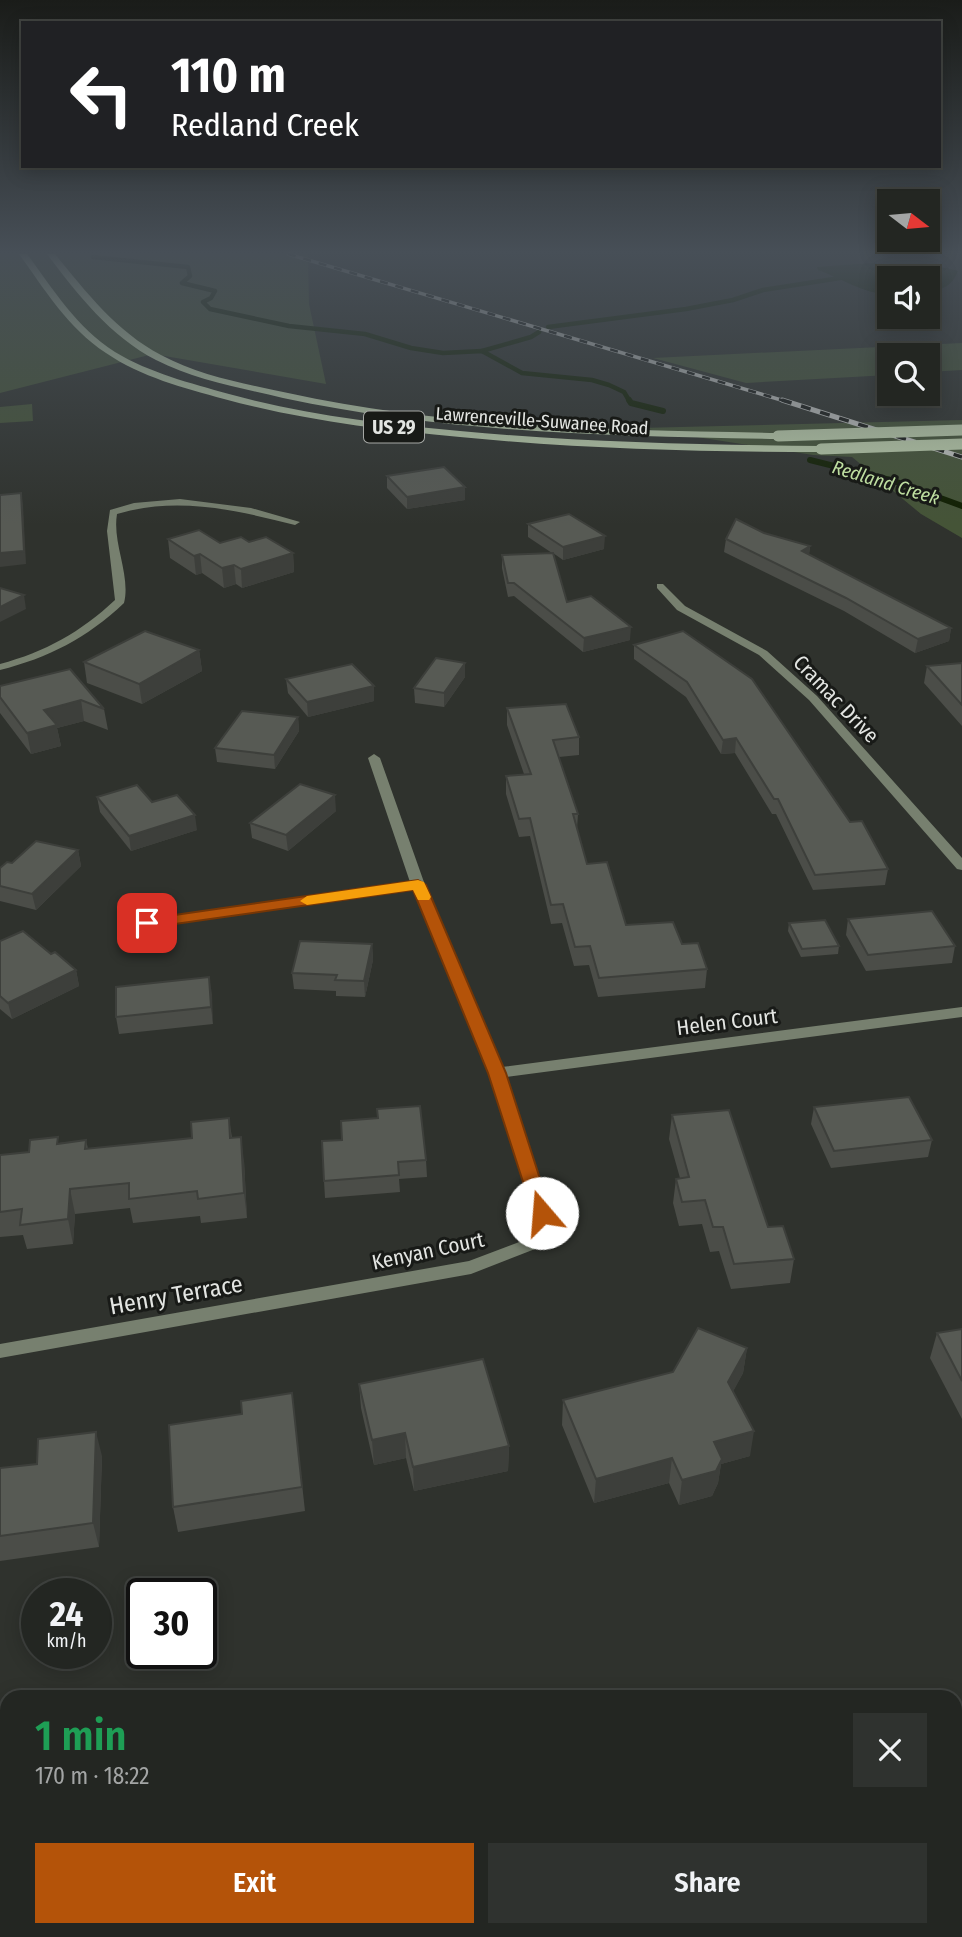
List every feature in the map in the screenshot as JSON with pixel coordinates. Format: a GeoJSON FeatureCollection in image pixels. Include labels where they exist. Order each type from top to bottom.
{"type":"FeatureCollection","features":[{"type":"Feature","properties":{"kind":"main road","name":"Lawrenceville-Suwanee Road"},"geometry":{"type":"LineString","coordinates":[[99,344],[160,376],[247,402],[326,418],[472,436],[665,447],[821,449],[962,444]]}},
{"type":"Feature","properties":{"kind":"main road","name":"Lawrenceville-Suwanee Road"},"geometry":{"type":"LineString","coordinates":[[138,344],[149,353],[238,385],[349,408],[495,424],[645,434],[778,436],[962,430]]}},
{"type":"Feature","properties":{"kind":"street"},"geometry":{"type":"LineString","coordinates":[[0,667],[24,661],[74,640],[97,624],[120,601],[122,582],[110,522],[113,512],[133,504],[194,503],[295,522]]}},
{"type":"Feature","properties":{"kind":"street","name":"Cramac Drive"},"geometry":{"type":"LineString","coordinates":[[660,586],[681,608],[762,653],[813,698],[962,866]]}},
{"type":"Feature","properties":{"kind":"street","name":"Kenyan Court"},"geometry":{"type":"LineString","coordinates":[[361,1287],[471,1267],[529,1245],[542,1213],[497,1073],[418,885],[374,758]]}},
{"type":"Feature","properties":{"kind":"street"},"geometry":{"type":"LineString","coordinates":[[147,923],[418,885]]}},
{"type":"Feature","properties":{"kind":"street","name":"Helen Court"},"geometry":{"type":"LineString","coordinates":[[497,1073],[962,1012]]}},
{"type":"Feature","properties":{"kind":"street","name":"Henry Terrace"},"geometry":{"type":"LineString","coordinates":[[0,1351],[361,1287]]}},
{"type":"Feature","properties":{"kind":"shaded area"},"geometry":{"type":"Polygon","coordinates":[[[0,344],[318,344],[326,384],[153,354],[0,393],[0,344]]]}},
{"type":"Feature","properties":{"kind":"shaded area"},"geometry":{"type":"Polygon","coordinates":[[[940,344],[962,344],[962,370],[940,371],[940,344]]]}},
{"type":"Feature","properties":{"kind":"shaded area"},"geometry":{"type":"Polygon","coordinates":[[[877,347],[877,376],[746,383],[653,358],[877,347]]]}},
{"type":"Feature","properties":{"kind":"shaded area"},"geometry":{"type":"Polygon","coordinates":[[[32,404],[33,421],[0,423],[0,407],[32,404]]]}},
{"type":"Feature","properties":{"kind":"shaded area"},"geometry":{"type":"Polygon","coordinates":[[[962,420],[962,538],[921,514],[852,457],[813,455],[639,428],[962,420]]]}},
{"type":"Feature","properties":{"kind":"building"},"geometry":{"type":"Polygon","coordinates":[[[444,467],[465,487],[407,497],[387,476],[444,467]]]}},
{"type":"Feature","properties":{"kind":"building"},"geometry":{"type":"Polygon","coordinates":[[[21,493],[24,551],[0,553],[0,495],[21,493]]]}},
{"type":"Feature","properties":{"kind":"building"},"geometry":{"type":"Polygon","coordinates":[[[569,514],[605,536],[563,547],[528,524],[569,514]]]}},
{"type":"Feature","properties":{"kind":"building"},"geometry":{"type":"Polygon","coordinates":[[[736,519],[764,533],[810,546],[802,551],[951,628],[918,639],[846,598],[726,539],[736,519]]]}},
{"type":"Feature","properties":{"kind":"building"},"geometry":{"type":"Polygon","coordinates":[[[199,530],[220,543],[241,537],[249,542],[266,537],[293,553],[241,569],[234,565],[222,568],[200,554],[194,556],[168,539],[199,530]]]}},
{"type":"Feature","properties":{"kind":"building"},"geometry":{"type":"Polygon","coordinates":[[[553,553],[567,602],[591,596],[631,627],[584,638],[514,583],[508,583],[502,555],[553,553]]]}},
{"type":"Feature","properties":{"kind":"building"},"geometry":{"type":"Polygon","coordinates":[[[0,588],[24,595],[0,607],[0,588]]]}},
{"type":"Feature","properties":{"kind":"building"},"geometry":{"type":"Polygon","coordinates":[[[145,631],[199,650],[139,684],[84,662],[145,631]]]}},
{"type":"Feature","properties":{"kind":"building"},"geometry":{"type":"Polygon","coordinates":[[[683,631],[752,679],[850,822],[862,821],[888,869],[815,875],[778,799],[774,799],[736,738],[723,740],[687,682],[634,645],[683,631]]]}},
{"type":"Feature","properties":{"kind":"building"},"geometry":{"type":"Polygon","coordinates":[[[436,658],[465,663],[444,693],[414,688],[436,658]]]}},
{"type":"Feature","properties":{"kind":"building"},"geometry":{"type":"Polygon","coordinates":[[[962,663],[962,705],[927,666],[962,663]]]}},
{"type":"Feature","properties":{"kind":"building"},"geometry":{"type":"Polygon","coordinates":[[[352,664],[374,686],[307,702],[286,679],[352,664]]]}},
{"type":"Feature","properties":{"kind":"building"},"geometry":{"type":"Polygon","coordinates":[[[70,669],[104,709],[81,700],[44,710],[57,725],[27,733],[0,697],[0,686],[70,669]]]}},
{"type":"Feature","properties":{"kind":"building"},"geometry":{"type":"Polygon","coordinates":[[[566,704],[579,737],[553,740],[578,814],[573,814],[587,864],[607,862],[626,925],[673,922],[682,944],[698,943],[707,969],[599,978],[590,946],[575,947],[563,904],[551,905],[530,818],[519,819],[506,776],[531,774],[507,708],[566,704]]]}},
{"type":"Feature","properties":{"kind":"building"},"geometry":{"type":"Polygon","coordinates":[[[242,711],[298,717],[274,755],[215,748],[242,711]]]}},
{"type":"Feature","properties":{"kind":"building"},"geometry":{"type":"Polygon","coordinates":[[[300,784],[335,795],[286,835],[250,823],[300,784]]]}},
{"type":"Feature","properties":{"kind":"building"},"geometry":{"type":"Polygon","coordinates":[[[137,785],[152,802],[177,795],[195,815],[129,836],[97,797],[137,785]]]}},
{"type":"Feature","properties":{"kind":"building"},"geometry":{"type":"Polygon","coordinates":[[[36,841],[78,850],[32,894],[0,886],[0,868],[7,862],[12,863],[36,841]]]}},
{"type":"Feature","properties":{"kind":"building"},"geometry":{"type":"Polygon","coordinates":[[[932,911],[955,946],[868,955],[848,919],[932,911]]]}},
{"type":"Feature","properties":{"kind":"building"},"geometry":{"type":"Polygon","coordinates":[[[825,920],[839,946],[802,949],[789,923],[825,920]]]}},
{"type":"Feature","properties":{"kind":"building"},"geometry":{"type":"Polygon","coordinates":[[[23,931],[76,970],[8,1003],[0,996],[0,941],[23,931]]]}},
{"type":"Feature","properties":{"kind":"building"},"geometry":{"type":"Polygon","coordinates":[[[300,941],[372,944],[364,981],[335,980],[337,975],[292,973],[300,941]]]}},
{"type":"Feature","properties":{"kind":"building"},"geometry":{"type":"Polygon","coordinates":[[[209,977],[211,1007],[116,1017],[116,987],[209,977]]]}},
{"type":"Feature","properties":{"kind":"building"},"geometry":{"type":"Polygon","coordinates":[[[909,1097],[932,1140],[834,1151],[814,1107],[909,1097]]]}},
{"type":"Feature","properties":{"kind":"building"},"geometry":{"type":"Polygon","coordinates":[[[420,1106],[426,1160],[398,1162],[399,1175],[324,1181],[322,1141],[342,1140],[341,1121],[378,1118],[377,1109],[420,1106]]]}},
{"type":"Feature","properties":{"kind":"building"},"geometry":{"type":"Polygon","coordinates":[[[729,1110],[768,1227],[783,1226],[794,1259],[734,1264],[723,1227],[713,1227],[705,1200],[682,1202],[676,1179],[689,1177],[672,1115],[729,1110]]]}},
{"type":"Feature","properties":{"kind":"building"},"geometry":{"type":"Polygon","coordinates":[[[229,1118],[230,1138],[241,1137],[244,1193],[198,1199],[197,1191],[129,1199],[129,1183],[70,1189],[68,1219],[20,1225],[22,1209],[0,1212],[0,1155],[29,1152],[30,1140],[58,1137],[57,1144],[86,1140],[85,1149],[192,1138],[191,1122],[229,1118]]]}},
{"type":"Feature","properties":{"kind":"building"},"geometry":{"type":"Polygon","coordinates":[[[698,1328],[747,1348],[728,1382],[754,1431],[714,1442],[722,1459],[716,1471],[682,1480],[672,1458],[596,1479],[563,1400],[673,1372],[698,1328]]]}},
{"type":"Feature","properties":{"kind":"building"},"geometry":{"type":"Polygon","coordinates":[[[962,1329],[962,1381],[937,1333],[962,1329]]]}},
{"type":"Feature","properties":{"kind":"building"},"geometry":{"type":"Polygon","coordinates":[[[483,1359],[509,1446],[413,1467],[405,1433],[372,1440],[359,1384],[483,1359]]]}},
{"type":"Feature","properties":{"kind":"building"},"geometry":{"type":"Polygon","coordinates":[[[292,1393],[302,1487],[173,1507],[169,1425],[242,1414],[241,1401],[292,1393]]]}},
{"type":"Feature","properties":{"kind":"building"},"geometry":{"type":"Polygon","coordinates":[[[96,1432],[93,1523],[0,1536],[0,1468],[37,1464],[38,1439],[96,1432]]]}},
{"type":"Feature","properties":{"kind":"waterway","name":"Redland Creek"},"geometry":{"type":"LineString","coordinates":[[399,344],[443,353],[482,351]]}},
{"type":"Feature","properties":{"kind":"waterway"},"geometry":{"type":"LineString","coordinates":[[482,351],[505,344]]}},
{"type":"Feature","properties":{"kind":"waterway","name":"Redland Creek"},"geometry":{"type":"LineString","coordinates":[[482,351],[522,373],[592,380],[609,385],[624,392],[630,402]]}},
{"type":"Feature","properties":{"kind":"waterway","name":"Redland Creek"},"geometry":{"type":"LineString","coordinates":[[629,400],[631,403],[663,411]]}},
{"type":"Feature","properties":{"kind":"waterway","name":"Redland Creek"},"geometry":{"type":"LineString","coordinates":[[810,460],[894,481],[962,506]]}},
{"type":"Feature","properties":{"kind":"railway"},"geometry":{"type":"LineString","coordinates":[[593,344],[788,402]]}},
{"type":"Feature","properties":{"kind":"railway"},"geometry":{"type":"LineString","coordinates":[[782,400],[962,457]]}},
{"type":"Feature","properties":{"kind":"slow traffic"},"geometry":{"type":"LineString","coordinates":[[307,901],[418,885],[423,897]]}},
{"type":"Feature","properties":{"kind":"route"},"geometry":{"type":"LineString","coordinates":[[147,923],[418,885],[497,1073],[542,1213]]}}]}
